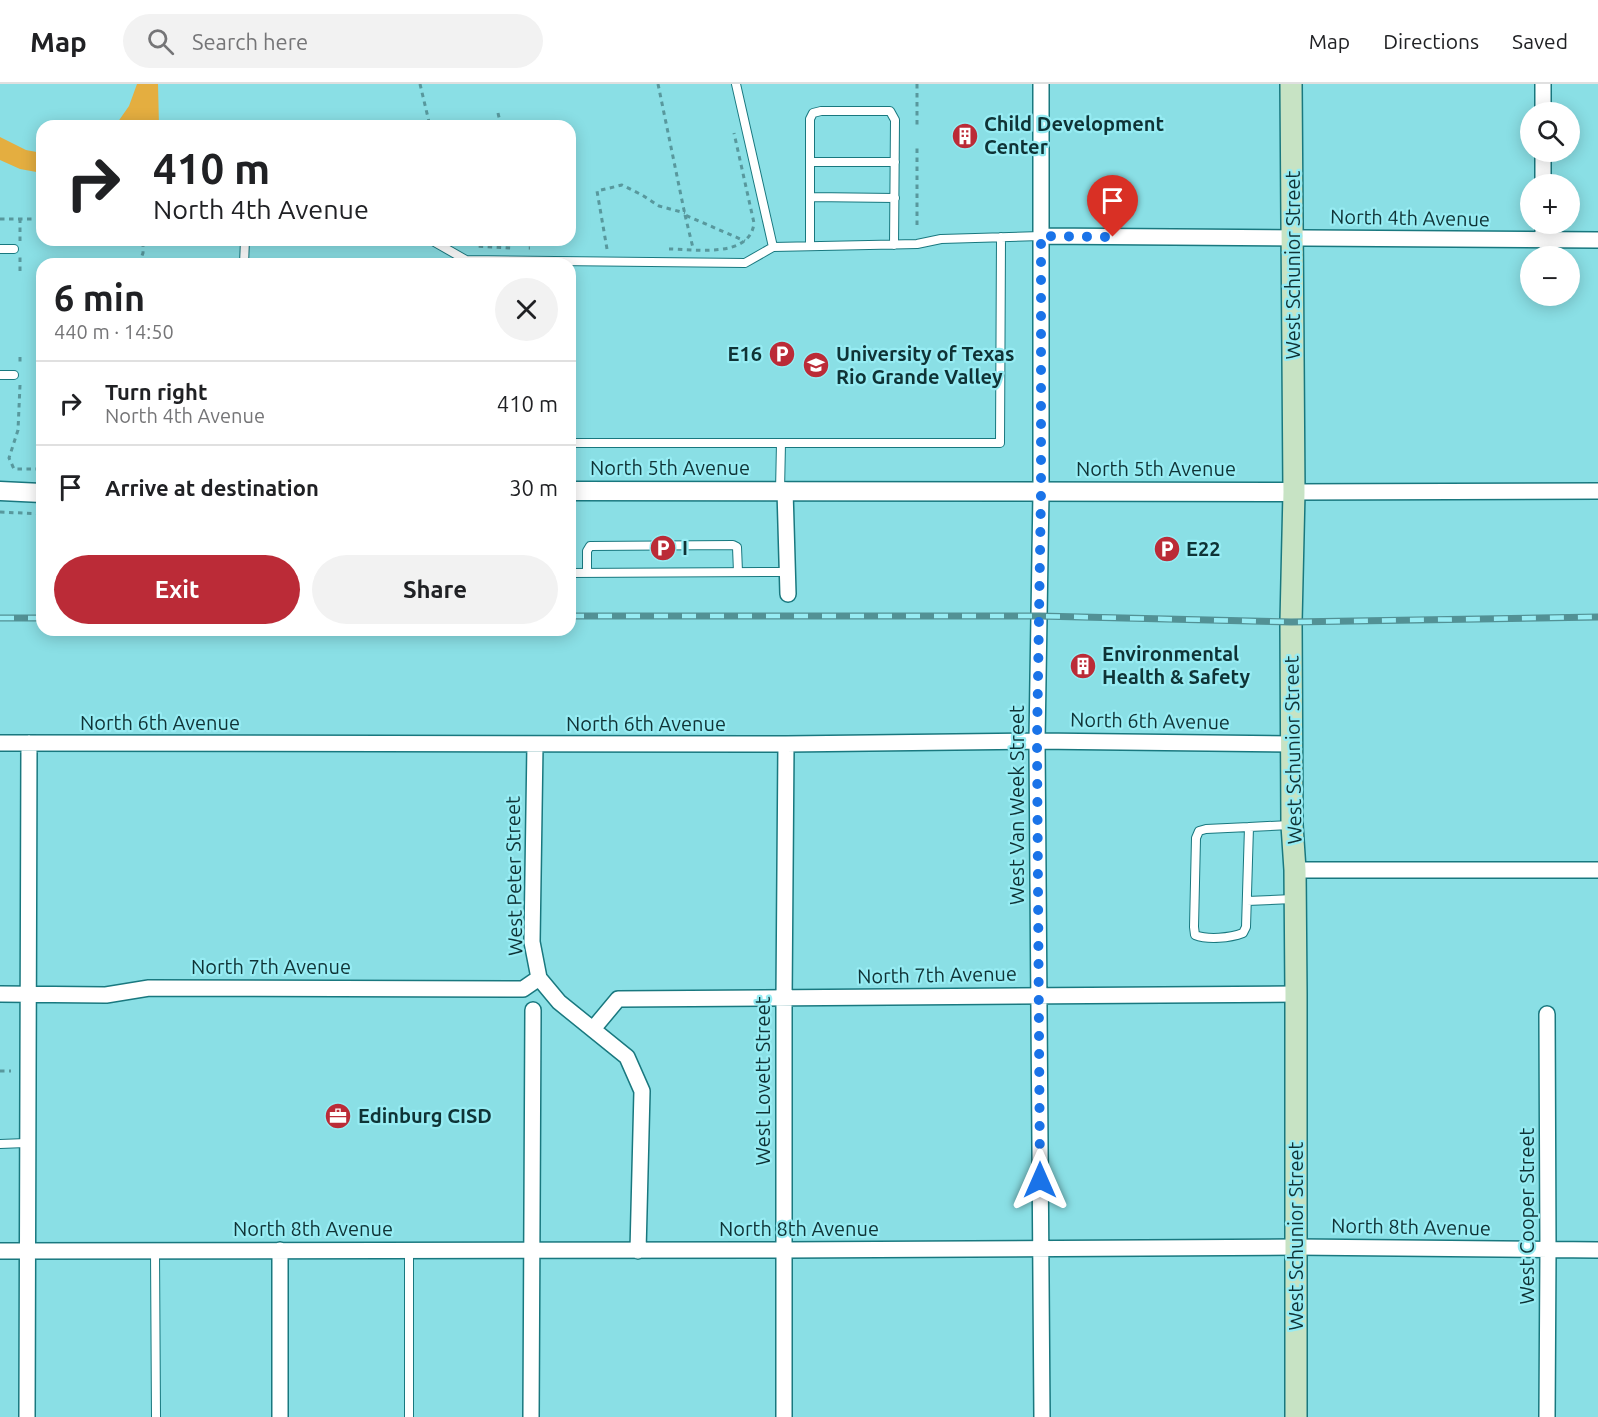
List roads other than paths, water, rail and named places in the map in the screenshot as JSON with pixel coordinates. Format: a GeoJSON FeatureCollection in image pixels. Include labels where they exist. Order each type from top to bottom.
{"type":"FeatureCollection","features":[{"type":"Feature","properties":{"kind":"main road","name":"West Schunior Street"},"geometry":{"type":"LineString","coordinates":[[1291,84],[1296,1417]]}},
{"type":"Feature","properties":{"kind":"street","name":"West Van Week Street"},"geometry":{"type":"LineString","coordinates":[[1041,84],[1041,492],[1037,741],[1042,1417]]}},
{"type":"Feature","properties":{"kind":"street"},"geometry":{"type":"LineString","coordinates":[[1543,84],[1543,102]]}},
{"type":"Feature","properties":{"kind":"street"},"geometry":{"type":"LineString","coordinates":[[1543,234],[1543,241]]}},
{"type":"Feature","properties":{"kind":"street","name":"North 4th Avenue"},"geometry":{"type":"LineString","coordinates":[[1041,236],[1598,240]]}},
{"type":"Feature","properties":{"kind":"street"},"geometry":{"type":"LineString","coordinates":[[783,490],[788,594]]}},
{"type":"Feature","properties":{"kind":"street"},"geometry":{"type":"LineString","coordinates":[[0,491],[36,493]]}},
{"type":"Feature","properties":{"kind":"street","name":"North 5th Avenue"},"geometry":{"type":"LineString","coordinates":[[576,491],[1598,491]]}},
{"type":"Feature","properties":{"kind":"street","name":"North 6th Avenue"},"geometry":{"type":"LineString","coordinates":[[0,743],[534,745],[1037,741],[1292,744]]}},
{"type":"Feature","properties":{"kind":"street"},"geometry":{"type":"LineString","coordinates":[[27,1417],[26,1143],[30,994],[29,743]]}},
{"type":"Feature","properties":{"kind":"street","name":"West Lovett Street"},"geometry":{"type":"LineString","coordinates":[[784,1417],[786,744]]}},
{"type":"Feature","properties":{"kind":"street","name":"West Peter Street"},"geometry":{"type":"LineString","coordinates":[[534,745],[532,942],[539,978],[559,1002],[627,1057],[642,1091],[638,1251]]}},
{"type":"Feature","properties":{"kind":"street"},"geometry":{"type":"LineString","coordinates":[[1295,870],[1598,870]]}},
{"type":"Feature","properties":{"kind":"street","name":"North 7th Avenue"},"geometry":{"type":"LineString","coordinates":[[0,994],[106,995],[149,988],[523,989],[539,978]]}},
{"type":"Feature","properties":{"kind":"street","name":"North 7th Avenue"},"geometry":{"type":"LineString","coordinates":[[593,1029],[618,999],[1296,994]]}},
{"type":"Feature","properties":{"kind":"street"},"geometry":{"type":"LineString","coordinates":[[531,1417],[530,1251],[533,1010]]}},
{"type":"Feature","properties":{"kind":"street","name":"West Cooper Street"},"geometry":{"type":"LineString","coordinates":[[1547,1014],[1547,1417]]}},
{"type":"Feature","properties":{"kind":"street","name":"North 8th Avenue"},"geometry":{"type":"LineString","coordinates":[[0,1251],[638,1251],[1296,1247],[1598,1250]]}},
{"type":"Feature","properties":{"kind":"street"},"geometry":{"type":"LineString","coordinates":[[280,1250],[280,1417]]}},
{"type":"Feature","properties":{"kind":"lane"},"geometry":{"type":"LineString","coordinates":[[736,84],[773,247]]}},
{"type":"Feature","properties":{"kind":"lane"},"geometry":{"type":"LineString","coordinates":[[810,246],[810,119],[813,113],[821,111],[890,111],[895,120],[894,245]]}},
{"type":"Feature","properties":{"kind":"lane"},"geometry":{"type":"LineString","coordinates":[[810,162],[895,162]]}},
{"type":"Feature","properties":{"kind":"lane"},"geometry":{"type":"LineString","coordinates":[[810,197],[895,198]]}},
{"type":"Feature","properties":{"kind":"lane"},"geometry":{"type":"LineString","coordinates":[[576,263],[745,263],[773,247],[894,245],[917,244],[941,239],[1041,236]]}},
{"type":"Feature","properties":{"kind":"lane"},"geometry":{"type":"LineString","coordinates":[[576,443],[1000,443],[1001,237]]}},
{"type":"Feature","properties":{"kind":"lane"},"geometry":{"type":"LineString","coordinates":[[441,246],[462,258]]}},
{"type":"Feature","properties":{"kind":"lane"},"geometry":{"type":"LineString","coordinates":[[0,249],[14,249]]}},
{"type":"Feature","properties":{"kind":"lane"},"geometry":{"type":"LineString","coordinates":[[0,375],[17,376]]}},
{"type":"Feature","properties":{"kind":"lane"},"geometry":{"type":"LineString","coordinates":[[781,443],[783,490]]}},
{"type":"Feature","properties":{"kind":"lane"},"geometry":{"type":"LineString","coordinates":[[587,573],[587,551],[590,546],[733,545],[737,547],[739,553],[738,572]]}},
{"type":"Feature","properties":{"kind":"lane"},"geometry":{"type":"LineString","coordinates":[[576,573],[788,572]]}},
{"type":"Feature","properties":{"kind":"lane"},"geometry":{"type":"LineString","coordinates":[[1249,827],[1246,927],[1243,933],[1236,936],[1202,938],[1195,935],[1196,838],[1199,831],[1206,829],[1249,827],[1292,825]]}},
{"type":"Feature","properties":{"kind":"lane"},"geometry":{"type":"LineString","coordinates":[[1247,901],[1295,899]]}},
{"type":"Feature","properties":{"kind":"lane"},"geometry":{"type":"LineString","coordinates":[[0,1144],[26,1143]]}},
{"type":"Feature","properties":{"kind":"lane"},"geometry":{"type":"LineString","coordinates":[[155,1250],[156,1417]]}},
{"type":"Feature","properties":{"kind":"lane"},"geometry":{"type":"LineString","coordinates":[[409,1250],[409,1417]]}},
{"type":"Feature","properties":{"kind":"railway"},"geometry":{"type":"LineString","coordinates":[[576,616],[1039,616],[1291,622],[1598,617]]}},
{"type":"Feature","properties":{"kind":"railway"},"geometry":{"type":"LineString","coordinates":[[0,618],[36,618]]}},
{"type":"Feature","properties":{"kind":"place","name":"Child Development Center"},"geometry":{"type":"Point","coordinates":[965,136]}},
{"type":"Feature","properties":{"kind":"place","name":"E16"},"geometry":{"type":"Point","coordinates":[782,354]}},
{"type":"Feature","properties":{"kind":"place","name":"University of Texas Rio Grande Valley"},"geometry":{"type":"Point","coordinates":[816,365]}},
{"type":"Feature","properties":{"kind":"place","name":"I"},"geometry":{"type":"Point","coordinates":[663,548]}},
{"type":"Feature","properties":{"kind":"place","name":"E22"},"geometry":{"type":"Point","coordinates":[1167,549]}},
{"type":"Feature","properties":{"kind":"place","name":"Environmental Health & Safety"},"geometry":{"type":"Point","coordinates":[1083,666]}},
{"type":"Feature","properties":{"kind":"place","name":"Edinburg CISD"},"geometry":{"type":"Point","coordinates":[338,1116]}}]}
